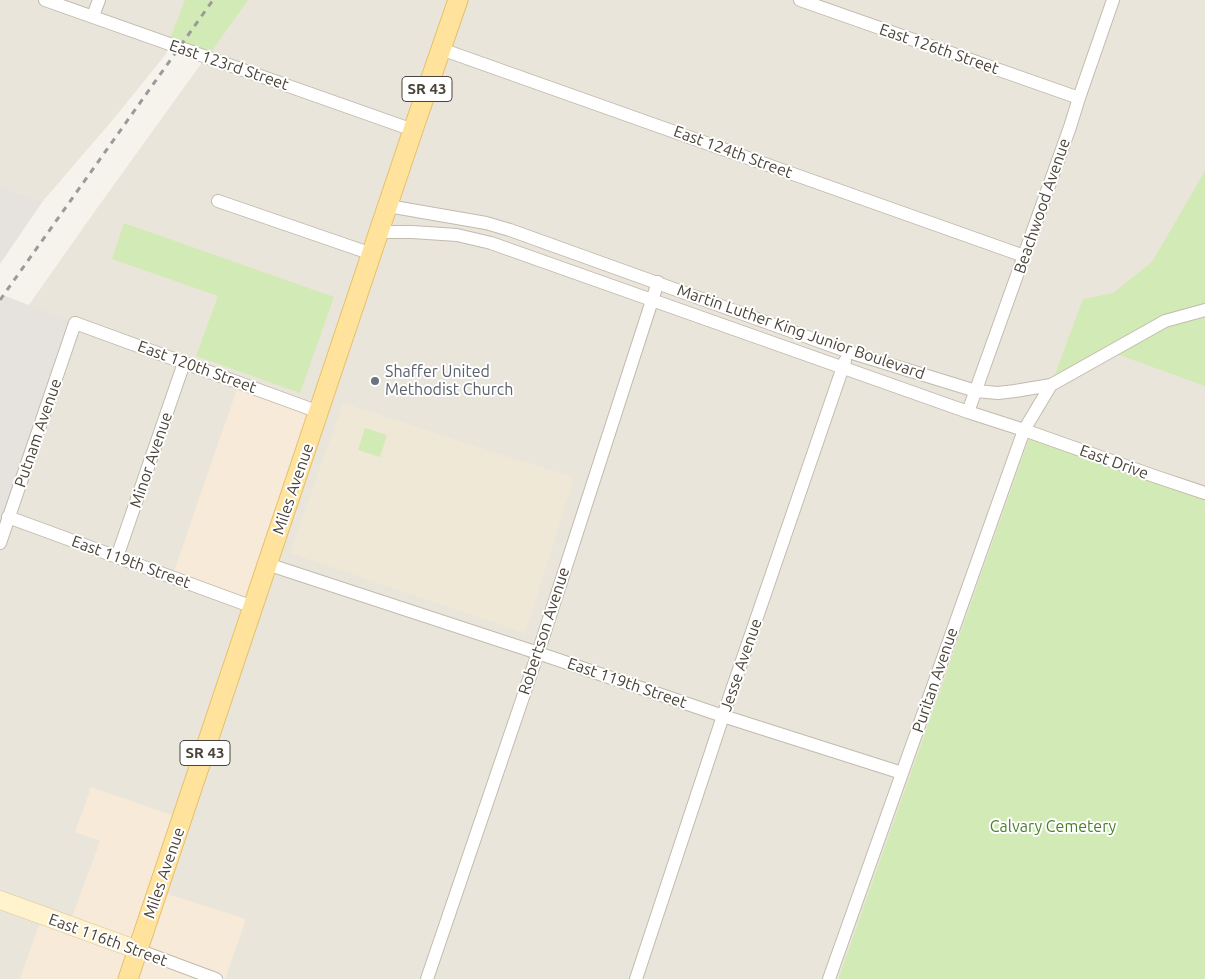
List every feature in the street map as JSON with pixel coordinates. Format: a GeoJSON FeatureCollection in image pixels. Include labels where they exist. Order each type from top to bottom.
{"type":"FeatureCollection","features":[{"type":"Feature","properties":{"kind":"main road","name":"Miles Avenue"},"geometry":{"type":"LineString","coordinates":[[128,979],[458,0]]}},
{"type":"Feature","properties":{"kind":"main road","name":"East 116th Street"},"geometry":{"type":"LineString","coordinates":[[0,900],[138,950]]}},
{"type":"Feature","properties":{"kind":"street","name":"East 123rd Street"},"geometry":{"type":"LineString","coordinates":[[45,0],[413,130]]}},
{"type":"Feature","properties":{"kind":"street"},"geometry":{"type":"LineString","coordinates":[[93,16],[99,0]]}},
{"type":"Feature","properties":{"kind":"street","name":"East 126th Street"},"geometry":{"type":"LineString","coordinates":[[800,0],[1079,98]]}},
{"type":"Feature","properties":{"kind":"street","name":"Beachwood Avenue"},"geometry":{"type":"LineString","coordinates":[[968,412],[1070,127],[1113,0]]}},
{"type":"Feature","properties":{"kind":"street","name":"East 124th Street"},"geometry":{"type":"LineString","coordinates":[[442,48],[1024,256]]}},
{"type":"Feature","properties":{"kind":"street"},"geometry":{"type":"LineString","coordinates":[[218,201],[372,254]]}},
{"type":"Feature","properties":{"kind":"street","name":"Martin Luther King Junior Boulevard"},"geometry":{"type":"LineString","coordinates":[[388,206],[486,223],[510,230],[849,352],[976,391],[1005,392],[1051,385],[1165,321],[1205,310]]}},
{"type":"Feature","properties":{"kind":"street","name":"Martin Luther King Junior Boulevard"},"geometry":{"type":"LineString","coordinates":[[379,232],[457,235],[491,243],[968,412],[1024,430]]}},
{"type":"Feature","properties":{"kind":"street","name":"Robertson Avenue"},"geometry":{"type":"LineString","coordinates":[[427,979],[538,653],[658,282]]}},
{"type":"Feature","properties":{"kind":"street","name":"East 120th Street"},"geometry":{"type":"LineString","coordinates":[[76,323],[319,412]]}},
{"type":"Feature","properties":{"kind":"street","name":"Putnam Avenue"},"geometry":{"type":"LineString","coordinates":[[0,543],[76,323]]}},
{"type":"Feature","properties":{"kind":"street","name":"Jesse Avenue"},"geometry":{"type":"LineString","coordinates":[[636,979],[723,716],[849,352]]}},
{"type":"Feature","properties":{"kind":"street","name":"Minor Avenue"},"geometry":{"type":"LineString","coordinates":[[117,557],[184,363]]}},
{"type":"Feature","properties":{"kind":"street","name":"Puritan Avenue"},"geometry":{"type":"LineString","coordinates":[[829,979],[1024,430],[1051,385]]}},
{"type":"Feature","properties":{"kind":"street","name":"East Drive"},"geometry":{"type":"LineString","coordinates":[[1024,430],[1205,493]]}},
{"type":"Feature","properties":{"kind":"street","name":"East 119th Street"},"geometry":{"type":"LineString","coordinates":[[8,517],[253,606]]}},
{"type":"Feature","properties":{"kind":"street","name":"East 119th Street"},"geometry":{"type":"LineString","coordinates":[[267,564],[723,716],[902,773]]}},
{"type":"Feature","properties":{"kind":"street","name":"East 116th Street"},"geometry":{"type":"LineString","coordinates":[[138,950],[216,979]]}},
{"type":"Feature","properties":{"kind":"shaded area"},"geometry":{"type":"Polygon","coordinates":[[[0,0],[186,0],[166,54],[43,201],[0,186],[0,0]]]}},
{"type":"Feature","properties":{"kind":"shaded area"},"geometry":{"type":"Polygon","coordinates":[[[247,0],[1205,0],[1205,498],[1030,437],[838,979],[0,979],[0,346],[247,0]]]}},
{"type":"Feature","properties":{"kind":"shaded area"},"geometry":{"type":"Polygon","coordinates":[[[0,186],[43,201],[0,264],[0,186]]]}},
{"type":"Feature","properties":{"kind":"shaded area"},"geometry":{"type":"Polygon","coordinates":[[[3,295],[75,323],[0,543],[0,300],[3,295]]]}},
{"type":"Feature","properties":{"kind":"shaded area"},"geometry":{"type":"Polygon","coordinates":[[[239,383],[319,412],[253,607],[172,577],[239,383]]]}},
{"type":"Feature","properties":{"kind":"shaded area"},"geometry":{"type":"Polygon","coordinates":[[[343,403],[574,478],[525,633],[290,553],[343,403]]]}},
{"type":"Feature","properties":{"kind":"shaded area"},"geometry":{"type":"Polygon","coordinates":[[[91,787],[183,819],[158,891],[246,919],[225,979],[20,979],[42,916],[69,925],[100,841],[75,832],[91,787]]]}},
{"type":"Feature","properties":{"kind":"green space"},"geometry":{"type":"Polygon","coordinates":[[[185,0],[248,0],[207,58],[168,44],[185,0]]]}},
{"type":"Feature","properties":{"kind":"green space"},"geometry":{"type":"Polygon","coordinates":[[[1205,171],[1205,386],[1111,352],[1051,385],[1083,299],[1113,293],[1152,262],[1205,171]]]}},
{"type":"Feature","properties":{"kind":"green space"},"geometry":{"type":"Polygon","coordinates":[[[124,223],[334,297],[300,393],[196,356],[218,296],[112,259],[124,223]]]}},
{"type":"Feature","properties":{"kind":"green space"},"geometry":{"type":"Polygon","coordinates":[[[365,428],[387,435],[380,457],[358,450],[365,428]]]}},
{"type":"Feature","properties":{"kind":"green space","name":"Calvary Cemetery"},"geometry":{"type":"Polygon","coordinates":[[[1030,436],[1205,498],[1205,979],[838,979],[1030,436]]]}},
{"type":"Feature","properties":{"kind":"railway"},"geometry":{"type":"LineString","coordinates":[[0,300],[213,0]]}},
{"type":"Feature","properties":{"kind":"place","name":"Shaffer United Methodist Church"},"geometry":{"type":"Point","coordinates":[375,381]}}]}
